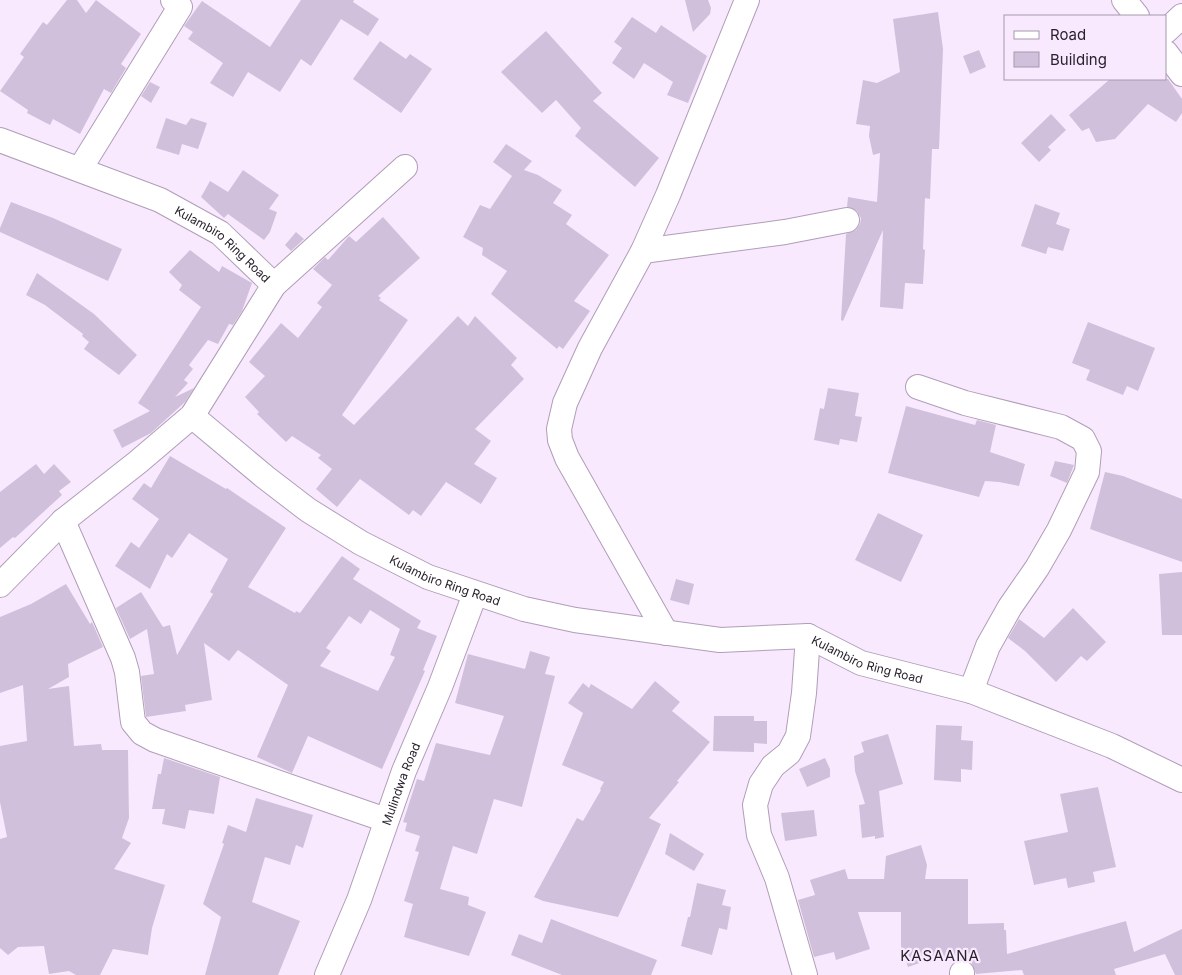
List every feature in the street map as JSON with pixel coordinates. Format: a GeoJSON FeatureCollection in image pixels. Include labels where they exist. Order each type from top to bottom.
{"type":"FeatureCollection","features":[{"type":"Feature","properties":{"kind":"street"},"geometry":{"type":"LineString","coordinates":[[80,169],[180,7],[173,0]]}},
{"type":"Feature","properties":{"kind":"street"},"geometry":{"type":"LineString","coordinates":[[666,633],[571,466],[560,440],[560,434],[565,403],[590,348],[642,251],[668,195],[747,0]]}},
{"type":"Feature","properties":{"kind":"street"},"geometry":{"type":"LineString","coordinates":[[1124,0],[1136,15]]}},
{"type":"Feature","properties":{"kind":"street"},"geometry":{"type":"LineString","coordinates":[[1167,30],[1182,16]]}},
{"type":"Feature","properties":{"kind":"street"},"geometry":{"type":"LineString","coordinates":[[1167,54],[1182,74]]}},
{"type":"Feature","properties":{"kind":"street","name":"Kulambiro Ring Road"},"geometry":{"type":"LineString","coordinates":[[0,140],[160,200],[220,233],[274,285],[192,416],[308,510],[361,542],[428,577],[524,609],[575,620],[720,640],[808,636],[861,663],[971,690],[1112,746],[1182,780]]}},
{"type":"Feature","properties":{"kind":"street"},"geometry":{"type":"LineString","coordinates":[[274,285],[405,167]]}},
{"type":"Feature","properties":{"kind":"street"},"geometry":{"type":"LineString","coordinates":[[642,251],[784,232],[847,220]]}},
{"type":"Feature","properties":{"kind":"street"},"geometry":{"type":"LineString","coordinates":[[918,387],[965,403],[1061,426],[1083,439],[1089,451],[1088,472],[1059,530],[1037,568],[1010,607],[988,646],[971,690]]}},
{"type":"Feature","properties":{"kind":"street"},"geometry":{"type":"LineString","coordinates":[[0,585],[63,521],[138,462],[192,416]]}},
{"type":"Feature","properties":{"kind":"street"},"geometry":{"type":"LineString","coordinates":[[63,521],[123,658],[127,672],[128,697],[133,722],[142,732],[155,740],[386,820]]}},
{"type":"Feature","properties":{"kind":"street","name":"Mulindwa Road"},"geometry":{"type":"LineString","coordinates":[[327,975],[359,900],[386,820],[475,594]]}},
{"type":"Feature","properties":{"kind":"street"},"geometry":{"type":"LineString","coordinates":[[805,975],[777,878],[760,835],[754,805],[761,784],[773,766],[789,753],[798,736],[804,694],[808,636]]}},
{"type":"Feature","properties":{"kind":"building"},"geometry":{"type":"Polygon","coordinates":[[[67,0],[77,0],[86,13],[96,0],[141,34],[121,64],[126,68],[111,93],[104,89],[80,134],[53,119],[50,125],[27,113],[28,110],[0,91],[24,57],[20,54],[43,22],[47,25],[67,0]]]}},
{"type":"Feature","properties":{"kind":"building"},"geometry":{"type":"Polygon","coordinates":[[[301,0],[354,0],[353,2],[379,19],[368,36],[341,19],[311,66],[301,59],[280,92],[248,72],[233,97],[210,83],[223,63],[188,39],[193,32],[184,26],[202,1],[270,47],[301,0]]]}},
{"type":"Feature","properties":{"kind":"building"},"geometry":{"type":"Polygon","coordinates":[[[685,0],[708,0],[711,8],[710,14],[693,32],[685,0]]]}},
{"type":"Feature","properties":{"kind":"building"},"geometry":{"type":"Polygon","coordinates":[[[938,12],[943,49],[939,149],[932,149],[930,199],[925,198],[923,284],[905,283],[903,309],[880,307],[883,230],[843,321],[841,320],[846,234],[856,230],[861,218],[857,211],[847,207],[848,197],[877,202],[880,153],[873,155],[869,136],[870,126],[856,124],[863,80],[877,83],[900,72],[893,19],[938,12]]]}},
{"type":"Feature","properties":{"kind":"building"},"geometry":{"type":"Polygon","coordinates":[[[632,17],[656,33],[661,25],[707,56],[688,103],[667,95],[673,82],[644,63],[634,79],[612,63],[622,48],[614,42],[632,17]]]}},
{"type":"Feature","properties":{"kind":"building"},"geometry":{"type":"Polygon","coordinates":[[[546,31],[602,93],[593,101],[659,158],[635,187],[575,136],[581,128],[556,100],[542,113],[501,72],[546,31]]]}},
{"type":"Feature","properties":{"kind":"building"},"geometry":{"type":"Polygon","coordinates":[[[380,41],[406,59],[410,54],[432,69],[401,113],[353,79],[380,41]]]}},
{"type":"Feature","properties":{"kind":"building"},"geometry":{"type":"Polygon","coordinates":[[[979,50],[986,67],[970,74],[963,56],[979,50]]]}},
{"type":"Feature","properties":{"kind":"building"},"geometry":{"type":"Polygon","coordinates":[[[1168,79],[1182,99],[1182,113],[1176,122],[1148,104],[1115,139],[1096,142],[1089,128],[1082,131],[1069,115],[1109,80],[1168,79]]]}},
{"type":"Feature","properties":{"kind":"building"},"geometry":{"type":"Polygon","coordinates":[[[150,82],[160,87],[151,103],[141,96],[150,82]]]}},
{"type":"Feature","properties":{"kind":"building"},"geometry":{"type":"Polygon","coordinates":[[[1051,114],[1066,130],[1048,147],[1051,150],[1039,162],[1021,143],[1051,114]]]}},
{"type":"Feature","properties":{"kind":"building"},"geometry":{"type":"Polygon","coordinates":[[[166,118],[186,125],[191,118],[207,123],[198,149],[182,144],[179,155],[156,148],[166,118]]]}},
{"type":"Feature","properties":{"kind":"building"},"geometry":{"type":"Polygon","coordinates":[[[506,144],[532,161],[524,170],[538,175],[562,190],[553,203],[572,215],[566,224],[609,255],[574,301],[590,311],[563,349],[559,346],[557,349],[491,294],[507,271],[482,255],[483,248],[463,237],[480,205],[490,209],[512,176],[493,162],[506,144]]]}},
{"type":"Feature","properties":{"kind":"building"},"geometry":{"type":"Polygon","coordinates":[[[243,170],[279,195],[269,209],[277,212],[270,232],[264,240],[228,214],[224,218],[201,197],[210,181],[228,192],[243,170]]]}},
{"type":"Feature","properties":{"kind":"building"},"geometry":{"type":"Polygon","coordinates":[[[11,202],[53,218],[122,249],[108,281],[0,232],[11,202]]]}},
{"type":"Feature","properties":{"kind":"building"},"geometry":{"type":"Polygon","coordinates":[[[1035,204],[1060,213],[1056,224],[1070,229],[1063,251],[1048,247],[1046,254],[1021,246],[1035,204]]]}},
{"type":"Feature","properties":{"kind":"building"},"geometry":{"type":"Polygon","coordinates":[[[383,217],[420,258],[378,296],[381,298],[379,300],[408,320],[342,415],[354,425],[458,316],[468,326],[475,316],[517,358],[511,365],[524,379],[475,429],[491,441],[474,464],[497,478],[481,504],[446,482],[421,516],[413,510],[409,515],[360,479],[337,507],[316,489],[332,469],[318,458],[321,455],[292,436],[286,442],[257,414],[259,412],[245,397],[265,376],[249,362],[281,323],[298,338],[322,307],[317,303],[332,285],[313,269],[325,257],[328,260],[349,236],[356,242],[383,217]]]}},
{"type":"Feature","properties":{"kind":"building"},"geometry":{"type":"Polygon","coordinates":[[[296,232],[304,239],[291,251],[285,245],[296,232]]]}},
{"type":"Feature","properties":{"kind":"building"},"geometry":{"type":"Polygon","coordinates":[[[190,250],[219,272],[222,266],[252,283],[242,311],[233,325],[229,324],[218,344],[208,340],[189,365],[193,369],[184,380],[188,383],[175,397],[194,388],[185,402],[151,433],[122,448],[113,430],[150,411],[138,403],[201,307],[179,290],[182,285],[169,272],[190,250]]]}},
{"type":"Feature","properties":{"kind":"building"},"geometry":{"type":"Polygon","coordinates":[[[37,273],[94,314],[137,355],[119,375],[84,349],[89,342],[82,336],[83,334],[45,305],[26,295],[37,273]]]}},
{"type":"Feature","properties":{"kind":"building"},"geometry":{"type":"Polygon","coordinates":[[[1088,322],[1155,348],[1138,391],[1127,386],[1123,395],[1086,380],[1090,370],[1072,363],[1088,322]]]}},
{"type":"Feature","properties":{"kind":"building"},"geometry":{"type":"Polygon","coordinates":[[[828,388],[859,393],[855,416],[862,417],[857,442],[840,439],[839,445],[814,440],[820,408],[824,409],[828,388]]]}},
{"type":"Feature","properties":{"kind":"building"},"geometry":{"type":"Polygon","coordinates":[[[906,406],[975,425],[977,420],[996,425],[990,452],[1025,464],[1019,486],[985,481],[979,497],[888,473],[906,406]]]}},
{"type":"Feature","properties":{"kind":"building"},"geometry":{"type":"Polygon","coordinates":[[[170,456],[227,488],[286,528],[248,587],[295,613],[296,611],[300,613],[342,556],[360,569],[353,579],[421,621],[417,628],[437,636],[423,670],[425,671],[382,769],[308,736],[292,773],[257,757],[288,685],[238,650],[229,661],[204,643],[212,700],[185,705],[186,711],[146,717],[141,676],[154,674],[147,629],[130,639],[116,608],[141,592],[163,627],[170,625],[177,655],[213,594],[210,592],[228,559],[189,533],[172,558],[167,554],[150,589],[115,566],[131,542],[139,548],[159,519],[132,499],[144,483],[151,488],[170,456]],[[370,610],[361,624],[349,616],[326,648],[331,651],[320,666],[378,691],[395,657],[390,655],[400,629],[370,610]]]}},
{"type":"Feature","properties":{"kind":"building"},"geometry":{"type":"Polygon","coordinates":[[[1055,461],[1074,465],[1067,483],[1050,476],[1055,461]]]}},
{"type":"Feature","properties":{"kind":"building"},"geometry":{"type":"Polygon","coordinates":[[[36,464],[44,474],[54,464],[71,482],[59,491],[62,495],[15,538],[13,537],[0,548],[0,492],[36,464]]]}},
{"type":"Feature","properties":{"kind":"building"},"geometry":{"type":"Polygon","coordinates":[[[1105,472],[1123,476],[1182,499],[1182,562],[1090,529],[1105,472]]]}},
{"type":"Feature","properties":{"kind":"building"},"geometry":{"type":"Polygon","coordinates":[[[878,513],[923,535],[901,582],[855,560],[878,513]]]}},
{"type":"Feature","properties":{"kind":"building"},"geometry":{"type":"Polygon","coordinates":[[[1182,572],[1182,635],[1162,635],[1159,574],[1182,572]]]}},
{"type":"Feature","properties":{"kind":"building"},"geometry":{"type":"Polygon","coordinates":[[[676,579],[694,584],[689,605],[670,600],[676,579]]]}},
{"type":"Feature","properties":{"kind":"building"},"geometry":{"type":"Polygon","coordinates":[[[66,584],[90,624],[92,622],[103,647],[68,664],[69,677],[48,689],[69,686],[74,746],[101,744],[102,750],[128,750],[129,818],[122,838],[131,843],[114,869],[165,885],[152,928],[148,955],[113,949],[100,975],[76,975],[69,971],[49,974],[44,946],[18,947],[8,955],[0,948],[0,839],[7,837],[0,802],[0,746],[27,741],[23,685],[0,693],[0,617],[31,604],[66,584]]]}},
{"type":"Feature","properties":{"kind":"building"},"geometry":{"type":"Polygon","coordinates":[[[1073,608],[1106,642],[1087,661],[1081,656],[1056,682],[1025,651],[1008,638],[1019,619],[1044,638],[1073,608]]]}},
{"type":"Feature","properties":{"kind":"building"},"geometry":{"type":"Polygon","coordinates":[[[530,651],[550,657],[545,674],[555,676],[522,807],[494,799],[477,854],[453,846],[440,889],[469,897],[468,905],[486,912],[469,956],[404,937],[413,904],[404,901],[419,852],[415,851],[420,836],[405,831],[407,823],[403,822],[417,779],[424,781],[436,743],[490,755],[504,716],[455,703],[468,654],[525,669],[530,651]]]}},
{"type":"Feature","properties":{"kind":"building"},"geometry":{"type":"Polygon","coordinates":[[[655,681],[680,702],[672,711],[710,742],[649,818],[661,824],[618,917],[543,901],[534,897],[577,818],[583,821],[604,782],[562,765],[583,713],[568,703],[583,683],[589,688],[591,684],[632,709],[655,681]]]}},
{"type":"Feature","properties":{"kind":"building"},"geometry":{"type":"Polygon","coordinates":[[[714,716],[754,716],[754,721],[767,721],[767,744],[754,743],[754,752],[713,751],[714,716]]]}},
{"type":"Feature","properties":{"kind":"building"},"geometry":{"type":"Polygon","coordinates":[[[936,725],[962,726],[961,740],[973,741],[972,770],[961,769],[961,782],[934,780],[936,725]]]}},
{"type":"Feature","properties":{"kind":"building"},"geometry":{"type":"Polygon","coordinates":[[[888,734],[903,784],[879,791],[884,837],[875,839],[875,836],[862,838],[859,805],[865,804],[855,771],[854,756],[864,752],[861,742],[888,734]]]}},
{"type":"Feature","properties":{"kind":"building"},"geometry":{"type":"Polygon","coordinates":[[[164,758],[220,777],[214,814],[189,810],[185,829],[162,824],[165,809],[152,809],[158,774],[161,774],[164,758]]]}},
{"type":"Feature","properties":{"kind":"building"},"geometry":{"type":"Polygon","coordinates":[[[825,758],[830,769],[830,777],[807,787],[799,769],[825,758]]]}},
{"type":"Feature","properties":{"kind":"building"},"geometry":{"type":"Polygon","coordinates":[[[1098,787],[1116,867],[1093,872],[1095,882],[1068,888],[1066,878],[1034,885],[1024,841],[1068,832],[1060,794],[1098,787]]]}},
{"type":"Feature","properties":{"kind":"building"},"geometry":{"type":"Polygon","coordinates":[[[256,798],[313,815],[303,848],[296,845],[290,865],[265,857],[252,902],[300,921],[278,975],[205,975],[221,917],[203,904],[224,844],[222,843],[228,825],[246,832],[256,798]]]}},
{"type":"Feature","properties":{"kind":"building"},"geometry":{"type":"Polygon","coordinates":[[[814,810],[817,836],[785,841],[781,813],[814,810]]]}},
{"type":"Feature","properties":{"kind":"building"},"geometry":{"type":"Polygon","coordinates":[[[670,833],[704,854],[694,871],[665,854],[670,833]]]}},
{"type":"Feature","properties":{"kind":"building"},"geometry":{"type":"Polygon","coordinates":[[[921,845],[927,865],[925,879],[968,879],[968,924],[1004,923],[1007,954],[1126,921],[1134,952],[1182,929],[1182,975],[1175,975],[1165,954],[1114,969],[1116,975],[1024,975],[1022,970],[976,974],[972,964],[972,953],[937,960],[937,957],[908,967],[901,946],[901,912],[858,912],[870,949],[836,960],[834,952],[814,957],[798,900],[815,895],[810,880],[845,869],[848,879],[884,879],[886,856],[921,845]]]}},
{"type":"Feature","properties":{"kind":"building"},"geometry":{"type":"Polygon","coordinates":[[[697,883],[726,890],[722,905],[731,907],[727,930],[719,928],[712,955],[681,946],[688,917],[690,917],[697,883]]]}},
{"type":"Feature","properties":{"kind":"building"},"geometry":{"type":"Polygon","coordinates":[[[551,919],[657,960],[651,975],[562,975],[511,955],[519,934],[542,943],[551,919]]]}},
{"type":"Feature","properties":{"kind":"district","name":"KASAANA"},"geometry":{"type":"Point","coordinates":[940,955]}}]}
